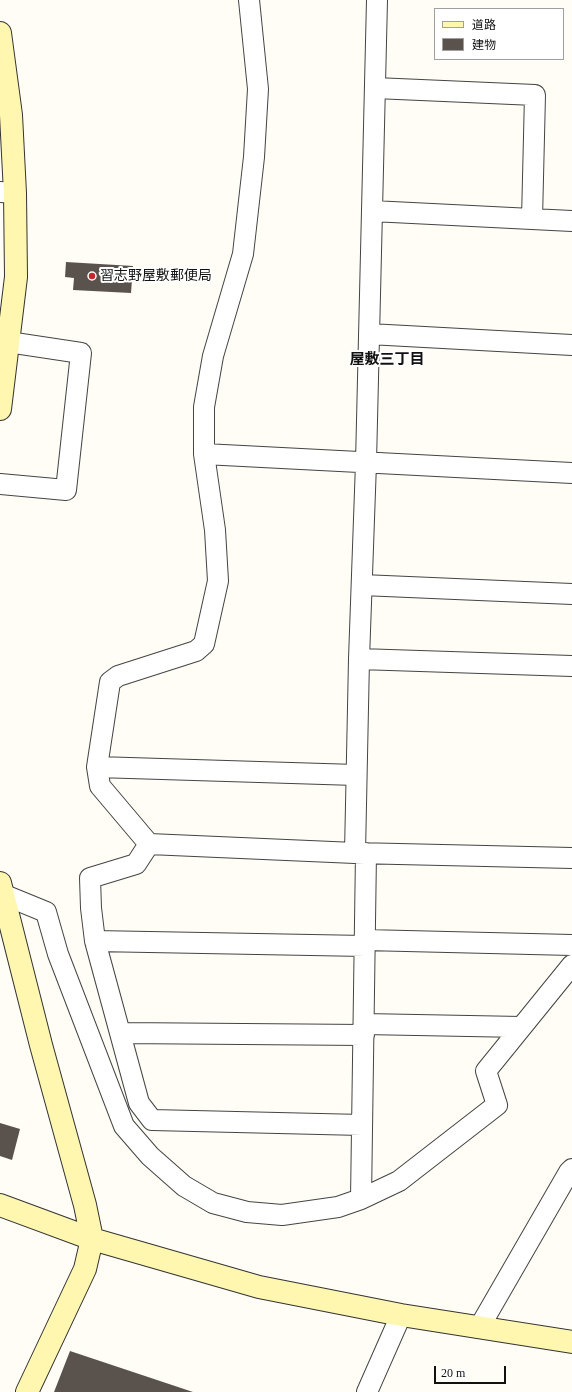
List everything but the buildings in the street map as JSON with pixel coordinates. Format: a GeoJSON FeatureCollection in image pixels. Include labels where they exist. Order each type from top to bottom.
{"type":"FeatureCollection","features":[{"type":"Feature","properties":{"kind":"street"},"geometry":{"type":"LineString","coordinates":[[249,0],[258,89],[254,157],[243,254],[213,356],[204,407],[204,454],[214,530],[218,581],[204,644],[196,651],[118,676],[110,682],[98,767],[100,786],[149,844],[361,853],[572,858]]}},
{"type":"Feature","properties":{"kind":"street"},"geometry":{"type":"LineString","coordinates":[[361,1199],[365,943],[356,774],[378,0]]}},
{"type":"Feature","properties":{"kind":"street"},"geometry":{"type":"LineString","coordinates":[[0,33],[11,115],[8,192],[16,276],[0,409]]}},
{"type":"Feature","properties":{"kind":"street"},"geometry":{"type":"LineString","coordinates":[[375,88],[535,95],[532,219]]}},
{"type":"Feature","properties":{"kind":"street"},"geometry":{"type":"LineString","coordinates":[[372,211],[572,221]]}},
{"type":"Feature","properties":{"kind":"street"},"geometry":{"type":"LineString","coordinates":[[369,334],[572,345]]}},
{"type":"Feature","properties":{"kind":"street"},"geometry":{"type":"LineString","coordinates":[[0,484],[66,490],[81,352],[8,342]]}},
{"type":"Feature","properties":{"kind":"street"},"geometry":{"type":"LineString","coordinates":[[204,454],[572,473]]}},
{"type":"Feature","properties":{"kind":"street"},"geometry":{"type":"LineString","coordinates":[[362,585],[572,594]]}},
{"type":"Feature","properties":{"kind":"street"},"geometry":{"type":"LineString","coordinates":[[359,660],[572,666]]}},
{"type":"Feature","properties":{"kind":"street"},"geometry":{"type":"LineString","coordinates":[[98,767],[356,774]]}},
{"type":"Feature","properties":{"kind":"street"},"geometry":{"type":"LineString","coordinates":[[149,844],[136,864],[90,878],[91,908],[95,941],[139,1103],[152,1120],[362,1125]]}},
{"type":"Feature","properties":{"kind":"street"},"geometry":{"type":"LineString","coordinates":[[1,889],[46,912],[58,954],[124,1126],[150,1156],[184,1186],[213,1203],[247,1212],[282,1215],[338,1207],[361,1199],[399,1181],[497,1105],[486,1071],[572,965]]}},
{"type":"Feature","properties":{"kind":"street"},"geometry":{"type":"LineString","coordinates":[[1,889],[41,1045],[85,1205],[92,1239],[85,1269],[27,1392]]}},
{"type":"Feature","properties":{"kind":"street"},"geometry":{"type":"LineString","coordinates":[[95,941],[572,945]]}},
{"type":"Feature","properties":{"kind":"street"},"geometry":{"type":"LineString","coordinates":[[121,1033],[521,1027]]}},
{"type":"Feature","properties":{"kind":"street"},"geometry":{"type":"LineString","coordinates":[[479,1328],[568,1172],[572,1169]]}},
{"type":"Feature","properties":{"kind":"street"},"geometry":{"type":"LineString","coordinates":[[0,1205],[92,1239],[259,1287],[401,1315],[572,1342]]}},
{"type":"Feature","properties":{"kind":"street"},"geometry":{"type":"LineString","coordinates":[[366,1392],[401,1315]]}},
{"type":"Feature","properties":{"kind":"place","name":"習志野屋敷郵便局"},"geometry":{"type":"Point","coordinates":[92,276]}},
{"type":"Feature","properties":{"kind":"district","name":"屋敷三丁目"},"geometry":{"type":"Point","coordinates":[387,360]}}]}
